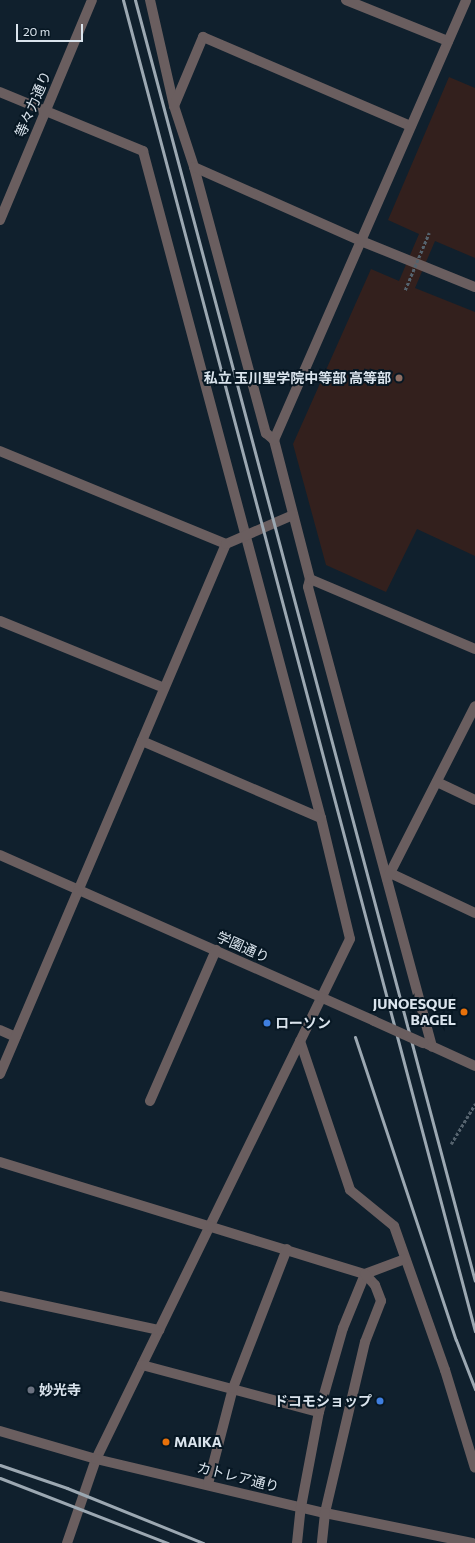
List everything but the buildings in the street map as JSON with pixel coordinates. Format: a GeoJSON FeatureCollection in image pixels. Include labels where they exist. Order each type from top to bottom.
{"type":"FeatureCollection","features":[{"type":"Feature","properties":{"kind":"street","name":"等々力通り"},"geometry":{"type":"LineString","coordinates":[[0,220],[92,0]]}},
{"type":"Feature","properties":{"kind":"street"},"geometry":{"type":"LineString","coordinates":[[150,0],[174,106],[194,167],[266,433],[274,440],[310,579],[308,587],[388,876],[428,1045]]}},
{"type":"Feature","properties":{"kind":"street"},"geometry":{"type":"LineString","coordinates":[[346,0],[448,41]]}},
{"type":"Feature","properties":{"kind":"street"},"geometry":{"type":"LineString","coordinates":[[274,440],[466,0]]}},
{"type":"Feature","properties":{"kind":"street"},"geometry":{"type":"LineString","coordinates":[[174,106],[203,37],[411,126]]}},
{"type":"Feature","properties":{"kind":"street"},"geometry":{"type":"LineString","coordinates":[[0,92],[143,151],[321,818],[350,939],[96,1459],[68,1538]]}},
{"type":"Feature","properties":{"kind":"street"},"geometry":{"type":"LineString","coordinates":[[194,167],[361,241],[475,287]]}},
{"type":"Feature","properties":{"kind":"street"},"geometry":{"type":"LineString","coordinates":[[0,451],[226,544]]}},
{"type":"Feature","properties":{"kind":"street"},"geometry":{"type":"LineString","coordinates":[[0,1074],[226,544],[293,515]]}},
{"type":"Feature","properties":{"kind":"street"},"geometry":{"type":"LineString","coordinates":[[310,579],[475,649]]}},
{"type":"Feature","properties":{"kind":"street"},"geometry":{"type":"LineString","coordinates":[[0,621],[164,688]]}},
{"type":"Feature","properties":{"kind":"street"},"geometry":{"type":"LineString","coordinates":[[388,876],[475,706]]}},
{"type":"Feature","properties":{"kind":"street"},"geometry":{"type":"LineString","coordinates":[[142,741],[321,818]]}},
{"type":"Feature","properties":{"kind":"street"},"geometry":{"type":"LineString","coordinates":[[437,782],[475,800]]}},
{"type":"Feature","properties":{"kind":"street","name":"学園通り"},"geometry":{"type":"LineString","coordinates":[[0,855],[475,1066]]}},
{"type":"Feature","properties":{"kind":"street"},"geometry":{"type":"LineString","coordinates":[[388,876],[475,913]]}},
{"type":"Feature","properties":{"kind":"street"},"geometry":{"type":"LineString","coordinates":[[150,1101],[216,950]]}},
{"type":"Feature","properties":{"kind":"street"},"geometry":{"type":"LineString","coordinates":[[0,1030],[16,1037]]}},
{"type":"Feature","properties":{"kind":"street"},"geometry":{"type":"LineString","coordinates":[[300,1041],[350,1190],[394,1226],[445,1370],[475,1468]]}},
{"type":"Feature","properties":{"kind":"street"},"geometry":{"type":"LineString","coordinates":[[0,1162],[365,1274],[375,1285],[381,1301],[365,1342],[325,1513],[322,1543]]}},
{"type":"Feature","properties":{"kind":"street"},"geometry":{"type":"LineString","coordinates":[[208,1484],[233,1388],[287,1249]]}},
{"type":"Feature","properties":{"kind":"street"},"geometry":{"type":"LineString","coordinates":[[297,1543],[301,1507],[319,1412],[344,1328],[365,1274],[405,1258]]}},
{"type":"Feature","properties":{"kind":"street"},"geometry":{"type":"LineString","coordinates":[[0,1296],[159,1330]]}},
{"type":"Feature","properties":{"kind":"street"},"geometry":{"type":"LineString","coordinates":[[142,1364],[319,1412]]}},
{"type":"Feature","properties":{"kind":"street","name":"カトレア通り"},"geometry":{"type":"LineString","coordinates":[[0,1431],[96,1459],[208,1484],[325,1513],[471,1543]]}},
{"type":"Feature","properties":{"kind":"path"},"geometry":{"type":"LineString","coordinates":[[405,290],[429,233]]}},
{"type":"Feature","properties":{"kind":"path"},"geometry":{"type":"LineString","coordinates":[[451,1144],[475,1104]]}},
{"type":"Feature","properties":{"kind":"shaded area","name":"私立 玉川聖学院中等部 高等部"},"geometry":{"type":"Polygon","coordinates":[[[449,77],[475,88],[475,258],[435,241],[415,288],[475,312],[475,556],[417,529],[386,592],[326,565],[293,444],[371,269],[399,281],[419,234],[388,220],[449,77]]]}},
{"type":"Feature","properties":{"kind":"railway"},"geometry":{"type":"LineString","coordinates":[[123,0],[475,1331]]}},
{"type":"Feature","properties":{"kind":"railway"},"geometry":{"type":"LineString","coordinates":[[135,0],[475,1281]]}},
{"type":"Feature","properties":{"kind":"railway"},"geometry":{"type":"LineString","coordinates":[[355,1037],[456,1340],[475,1389]]}},
{"type":"Feature","properties":{"kind":"railway"},"geometry":{"type":"LineString","coordinates":[[0,1465],[67,1488],[203,1543]]}},
{"type":"Feature","properties":{"kind":"railway"},"geometry":{"type":"LineString","coordinates":[[0,1478],[168,1543]]}},
{"type":"Feature","properties":{"kind":"place","name":"私立 玉川聖学院中等部 高等部"},"geometry":{"type":"Point","coordinates":[399,378]}},
{"type":"Feature","properties":{"kind":"place","name":"JUNOESQUE BAGEL"},"geometry":{"type":"Point","coordinates":[464,1012]}},
{"type":"Feature","properties":{"kind":"place","name":"ローソン"},"geometry":{"type":"Point","coordinates":[267,1023]}},
{"type":"Feature","properties":{"kind":"place","name":"妙光寺"},"geometry":{"type":"Point","coordinates":[31,1390]}},
{"type":"Feature","properties":{"kind":"place","name":"ドコモショップ"},"geometry":{"type":"Point","coordinates":[380,1401]}},
{"type":"Feature","properties":{"kind":"place","name":"MAIKA"},"geometry":{"type":"Point","coordinates":[166,1442]}}]}
